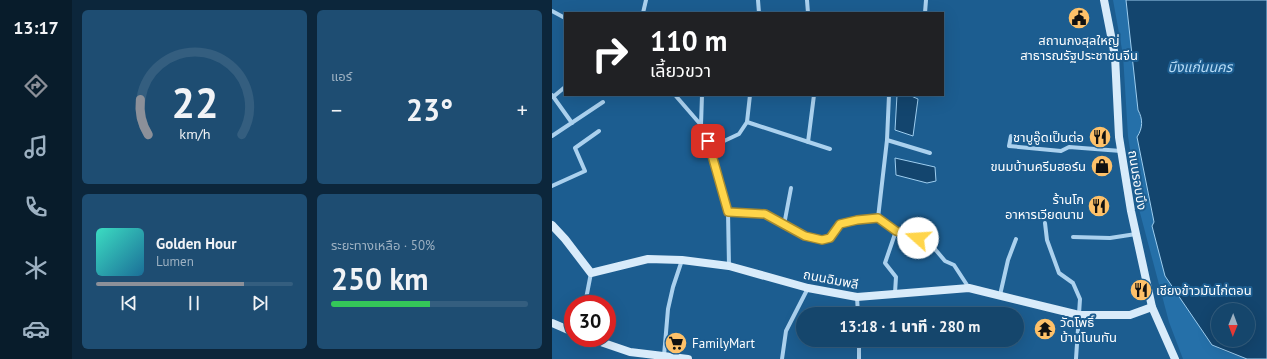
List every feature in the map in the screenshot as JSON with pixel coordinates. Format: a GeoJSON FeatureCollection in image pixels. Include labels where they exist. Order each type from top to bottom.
{"type":"FeatureCollection","features":[{"type":"Feature","properties":{"kind":"street"},"geometry":{"type":"LineString","coordinates":[[643,12],[646,0]]}},
{"type":"Feature","properties":{"kind":"street"},"geometry":{"type":"LineString","coordinates":[[758,0],[759,12]]}},
{"type":"Feature","properties":{"kind":"street"},"geometry":{"type":"LineString","coordinates":[[807,0],[808,12]]}},
{"type":"Feature","properties":{"kind":"street"},"geometry":{"type":"LineString","coordinates":[[925,12],[926,0]]}},
{"type":"Feature","properties":{"kind":"street","name":"ถนนรอบบึง"},"geometry":{"type":"LineString","coordinates":[[1104,0],[1115,56],[1119,137],[1136,234],[1152,307],[1175,359]]}},
{"type":"Feature","properties":{"kind":"street"},"geometry":{"type":"LineString","coordinates":[[552,11],[564,17]]}},
{"type":"Feature","properties":{"kind":"street"},"geometry":{"type":"LineString","coordinates":[[564,88],[553,96],[572,123]]}},
{"type":"Feature","properties":{"kind":"street"},"geometry":{"type":"LineString","coordinates":[[676,96],[701,125],[708,141],[728,212],[729,266]]}},
{"type":"Feature","properties":{"kind":"street"},"geometry":{"type":"LineString","coordinates":[[701,125],[702,96]]}},
{"type":"Feature","properties":{"kind":"street"},"geometry":{"type":"LineString","coordinates":[[712,156],[724,141],[739,134],[747,122],[750,96]]}},
{"type":"Feature","properties":{"kind":"street"},"geometry":{"type":"LineString","coordinates":[[808,142],[814,96]]}},
{"type":"Feature","properties":{"kind":"street"},"geometry":{"type":"LineString","coordinates":[[878,218],[889,96]]}},
{"type":"Feature","properties":{"kind":"street"},"geometry":{"type":"LineString","coordinates":[[552,136],[603,102]]}},
{"type":"Feature","properties":{"kind":"street"},"geometry":{"type":"LineString","coordinates":[[747,122],[830,148]]}},
{"type":"Feature","properties":{"kind":"street"},"geometry":{"type":"LineString","coordinates":[[552,186],[586,171],[575,148],[599,130]]}},
{"type":"Feature","properties":{"kind":"street"},"geometry":{"type":"LineString","coordinates":[[1011,136],[1009,146],[1061,151],[1069,147],[1121,151]]}},
{"type":"Feature","properties":{"kind":"street"},"geometry":{"type":"LineString","coordinates":[[886,140],[930,153]]}},
{"type":"Feature","properties":{"kind":"street"},"geometry":{"type":"LineString","coordinates":[[784,225],[790,188]]}},
{"type":"Feature","properties":{"kind":"street"},"geometry":{"type":"LineString","coordinates":[[728,212],[765,214],[805,236],[822,240],[830,238],[840,224],[857,220],[878,218],[896,231],[929,242],[946,262],[954,265],[969,288]]}},
{"type":"Feature","properties":{"kind":"street"},"geometry":{"type":"LineString","coordinates":[[1045,223],[1047,240],[1059,273],[1074,283],[1080,298],[1076,359]]}},
{"type":"Feature","properties":{"kind":"street"},"geometry":{"type":"LineString","coordinates":[[552,225],[565,239],[591,273],[587,295]]}},
{"type":"Feature","properties":{"kind":"street"},"geometry":{"type":"LineString","coordinates":[[895,293],[896,277],[885,263],[896,231]]}},
{"type":"Feature","properties":{"kind":"street"},"geometry":{"type":"LineString","coordinates":[[1073,237],[1110,238],[1136,234]]}},
{"type":"Feature","properties":{"kind":"street"},"geometry":{"type":"LineString","coordinates":[[1000,295],[1008,260],[1016,239]]}},
{"type":"Feature","properties":{"kind":"street","name":"ถนนฉิมพลี"},"geometry":{"type":"LineString","coordinates":[[591,273],[648,259],[682,260],[729,266],[808,288],[857,297],[969,288],[1079,315],[1130,315],[1152,307]]}},
{"type":"Feature","properties":{"kind":"street"},"geometry":{"type":"LineString","coordinates":[[664,356],[668,309],[673,287],[682,260]]}},
{"type":"Feature","properties":{"kind":"street"},"geometry":{"type":"LineString","coordinates":[[782,359],[786,331],[808,288]]}},
{"type":"Feature","properties":{"kind":"street"},"geometry":{"type":"LineString","coordinates":[[857,297],[858,307]]}},
{"type":"Feature","properties":{"kind":"street"},"geometry":{"type":"LineString","coordinates":[[552,323],[564,328]]}},
{"type":"Feature","properties":{"kind":"street"},"geometry":{"type":"LineString","coordinates":[[610,347],[629,355],[664,356],[688,359]]}},
{"type":"Feature","properties":{"kind":"street"},"geometry":{"type":"LineString","coordinates":[[859,347],[859,359]]}},
{"type":"Feature","properties":{"kind":"shaded area"},"geometry":{"type":"Polygon","coordinates":[[[1113,0],[1126,0],[1138,110],[1141,117],[1141,127],[1137,137],[1154,222],[1152,226],[1211,334],[1211,347],[1218,347],[1219,349],[1247,359],[1183,359],[1169,322],[1139,209],[1128,136],[1123,55],[1113,0]]]}},
{"type":"Feature","properties":{"kind":"water","name":"บึงแก่นนคร"},"geometry":{"type":"Polygon","coordinates":[[[1126,0],[1267,0],[1267,359],[1247,359],[1217,347],[1255,347],[1255,303],[1211,303],[1211,344],[1165,276],[1152,226],[1154,222],[1137,137],[1142,124],[1138,110],[1126,0]]]}},
{"type":"Feature","properties":{"kind":"water"},"geometry":{"type":"Polygon","coordinates":[[[897,96],[911,96],[918,99],[913,136],[895,130],[897,96]]]}},
{"type":"Feature","properties":{"kind":"water"},"geometry":{"type":"Polygon","coordinates":[[[895,158],[935,167],[936,181],[927,183],[896,175],[895,158]]]}},
{"type":"Feature","properties":{"kind":"place","name":"สถานกงสุลใหญ่ สาธารณรัฐประชาชนจีน"},"geometry":{"type":"Point","coordinates":[1079,18]}},
{"type":"Feature","properties":{"kind":"place","name":"ชาบูอู๊ดเป็นต่อ"},"geometry":{"type":"Point","coordinates":[1100,137]}},
{"type":"Feature","properties":{"kind":"place","name":"ขนมบ้านครีมฮอร์น"},"geometry":{"type":"Point","coordinates":[1102,166]}},
{"type":"Feature","properties":{"kind":"place","name":"ร้านโก อาหารเวียดนาม"},"geometry":{"type":"Point","coordinates":[1099,206]}},
{"type":"Feature","properties":{"kind":"place","name":"เชียงข้าวมันไก่ตอน"},"geometry":{"type":"Point","coordinates":[1141,290]}},
{"type":"Feature","properties":{"kind":"place","name":"วัดโพธิ์ บ้านโนนทัน"},"geometry":{"type":"Point","coordinates":[1045,329]}},
{"type":"Feature","properties":{"kind":"place","name":"FamilyMart"},"geometry":{"type":"Point","coordinates":[676,343]}},
{"type":"Feature","properties":{"kind":"route"},"geometry":{"type":"LineString","coordinates":[[708,141],[728,212],[765,214],[805,236],[822,240],[830,238],[840,224],[857,220],[878,218],[896,231],[918,238]]}}]}
